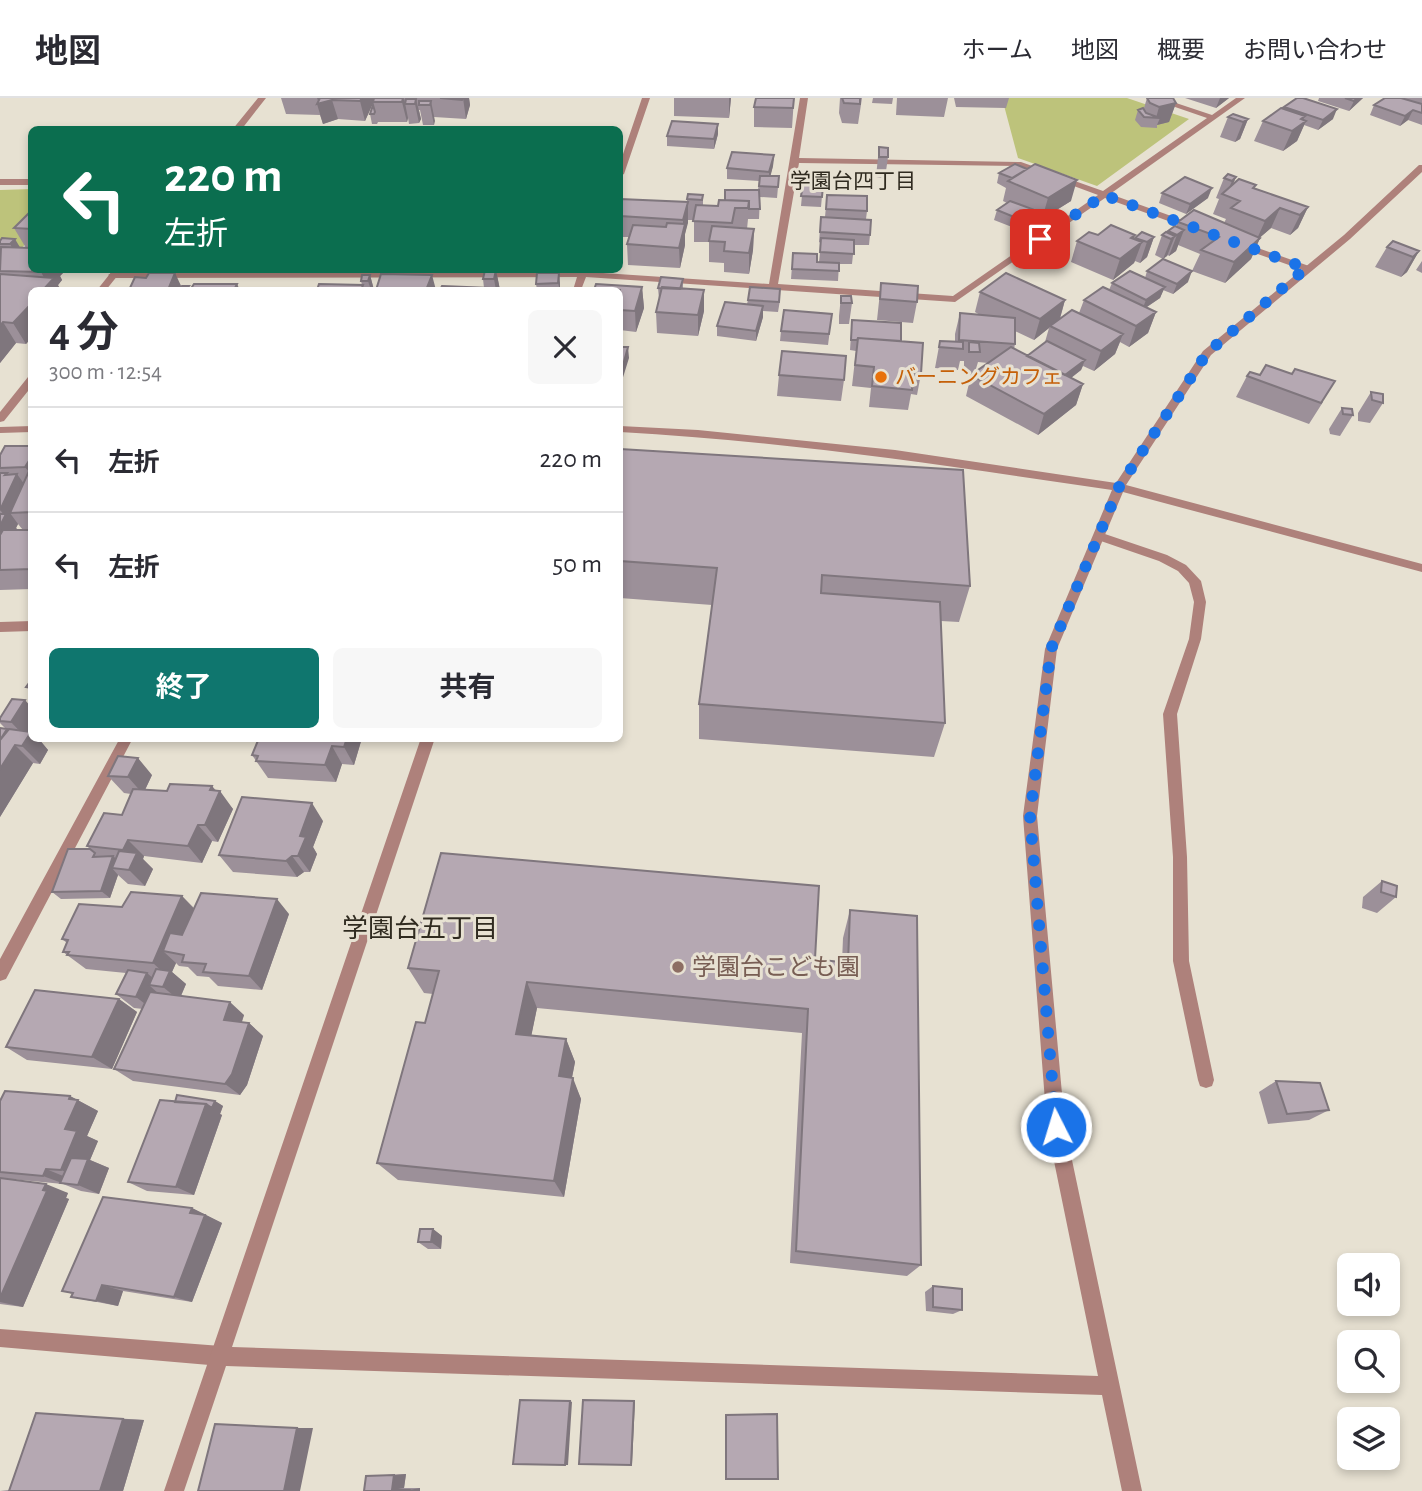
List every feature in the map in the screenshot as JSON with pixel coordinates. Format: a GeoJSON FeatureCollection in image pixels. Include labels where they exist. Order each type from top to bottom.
{"type":"FeatureCollection","features":[{"type":"Feature","properties":{"kind":"street"},"geometry":{"type":"LineString","coordinates":[[239,126],[262,98]]}},
{"type":"Feature","properties":{"kind":"street"},"geometry":{"type":"LineString","coordinates":[[623,165],[646,98]]}},
{"type":"Feature","properties":{"kind":"street"},"geometry":{"type":"LineString","coordinates":[[773,287],[804,98]]}},
{"type":"Feature","properties":{"kind":"street"},"geometry":{"type":"LineString","coordinates":[[1153,98],[1213,118]]}},
{"type":"Feature","properties":{"kind":"street"},"geometry":{"type":"LineString","coordinates":[[596,273],[955,299],[1241,98]]}},
{"type":"Feature","properties":{"kind":"street"},"geometry":{"type":"LineString","coordinates":[[795,160],[1021,164],[1205,232]]}},
{"type":"Feature","properties":{"kind":"street"},"geometry":{"type":"LineString","coordinates":[[1132,1491],[1056,1127],[1030,816],[1051,649],[1119,487],[1207,353],[1306,268],[1347,237],[1422,167]]}},
{"type":"Feature","properties":{"kind":"street"},"geometry":{"type":"LineString","coordinates":[[0,183],[28,182]]}},
{"type":"Feature","properties":{"kind":"street"},"geometry":{"type":"LineString","coordinates":[[1230,241],[1306,268]]}},
{"type":"Feature","properties":{"kind":"street"},"geometry":{"type":"LineString","coordinates":[[103,287],[114,273]]}},
{"type":"Feature","properties":{"kind":"street"},"geometry":{"type":"LineString","coordinates":[[0,419],[28,384]]}},
{"type":"Feature","properties":{"kind":"street"},"geometry":{"type":"LineString","coordinates":[[0,430],[28,429]]}},
{"type":"Feature","properties":{"kind":"street"},"geometry":{"type":"LineString","coordinates":[[623,429],[698,433],[895,454],[1119,487],[1422,568]]}},
{"type":"Feature","properties":{"kind":"street"},"geometry":{"type":"LineString","coordinates":[[1099,536],[1182,568],[1195,581],[1200,602],[1195,639],[1170,714],[1180,857],[1181,961],[1206,1080]]}},
{"type":"Feature","properties":{"kind":"street"},"geometry":{"type":"LineString","coordinates":[[0,626],[28,626]]}},
{"type":"Feature","properties":{"kind":"street"},"geometry":{"type":"LineString","coordinates":[[0,974],[125,742]]}},
{"type":"Feature","properties":{"kind":"street"},"geometry":{"type":"LineString","coordinates":[[174,1491],[427,742]]}},
{"type":"Feature","properties":{"kind":"street"},"geometry":{"type":"LineString","coordinates":[[0,1338],[221,1356],[1111,1386]]}},
{"type":"Feature","properties":{"kind":"green space"},"geometry":{"type":"Polygon","coordinates":[[[1002,98],[1127,98],[1189,119],[1097,186],[1018,158],[1002,98]]]}},
{"type":"Feature","properties":{"kind":"green space"},"geometry":{"type":"Polygon","coordinates":[[[28,189],[28,241],[0,271],[0,190],[28,189]]]}},
{"type":"Feature","properties":{"kind":"building"},"geometry":{"type":"Polygon","coordinates":[[[320,98],[362,98],[360,101],[332,100],[317,104],[320,98]]]}},
{"type":"Feature","properties":{"kind":"building"},"geometry":{"type":"Polygon","coordinates":[[[374,98],[403,98],[402,102],[373,102],[374,98]]]}},
{"type":"Feature","properties":{"kind":"building"},"geometry":{"type":"Polygon","coordinates":[[[756,98],[794,98],[793,108],[754,107],[756,98]]]}},
{"type":"Feature","properties":{"kind":"building"},"geometry":{"type":"Polygon","coordinates":[[[842,98],[860,98],[860,104],[844,103],[842,98]]]}},
{"type":"Feature","properties":{"kind":"building"},"geometry":{"type":"Polygon","coordinates":[[[1147,98],[1173,98],[1176,103],[1159,107],[1150,103],[1147,98]]]}},
{"type":"Feature","properties":{"kind":"building"},"geometry":{"type":"Polygon","coordinates":[[[1297,98],[1337,109],[1323,120],[1284,107],[1297,98]]]}},
{"type":"Feature","properties":{"kind":"building"},"geometry":{"type":"Polygon","coordinates":[[[1385,98],[1401,98],[1422,104],[1422,113],[1413,110],[1405,116],[1374,105],[1385,98]]]}},
{"type":"Feature","properties":{"kind":"building"},"geometry":{"type":"Polygon","coordinates":[[[406,99],[416,99],[415,104],[405,104],[406,99]]]}},
{"type":"Feature","properties":{"kind":"building"},"geometry":{"type":"Polygon","coordinates":[[[419,101],[431,101],[430,105],[419,105],[419,101]]]}},
{"type":"Feature","properties":{"kind":"building"},"geometry":{"type":"Polygon","coordinates":[[[1143,108],[1146,113],[1160,118],[1144,117],[1138,110],[1143,108]]]}},
{"type":"Feature","properties":{"kind":"building"},"geometry":{"type":"Polygon","coordinates":[[[1281,108],[1305,116],[1301,119],[1306,121],[1292,131],[1263,121],[1281,108]]]}},
{"type":"Feature","properties":{"kind":"building"},"geometry":{"type":"Polygon","coordinates":[[[1233,114],[1248,119],[1243,122],[1228,117],[1233,114]]]}},
{"type":"Feature","properties":{"kind":"building"},"geometry":{"type":"Polygon","coordinates":[[[672,121],[718,124],[714,139],[667,136],[672,121]]]}},
{"type":"Feature","properties":{"kind":"building"},"geometry":{"type":"Polygon","coordinates":[[[879,147],[888,148],[888,157],[879,157],[879,147]]]}},
{"type":"Feature","properties":{"kind":"building"},"geometry":{"type":"Polygon","coordinates":[[[732,152],[774,155],[769,172],[727,168],[732,152]]]}},
{"type":"Feature","properties":{"kind":"building"},"geometry":{"type":"Polygon","coordinates":[[[1015,164],[1027,169],[1012,178],[999,173],[1015,164]]]}},
{"type":"Feature","properties":{"kind":"building"},"geometry":{"type":"Polygon","coordinates":[[[1035,164],[1077,180],[1048,198],[1008,181],[1035,164]]]}},
{"type":"Feature","properties":{"kind":"building"},"geometry":{"type":"Polygon","coordinates":[[[1228,174],[1236,177],[1232,181],[1224,178],[1228,174]]]}},
{"type":"Feature","properties":{"kind":"building"},"geometry":{"type":"Polygon","coordinates":[[[760,176],[779,176],[778,187],[759,186],[760,176]]]}},
{"type":"Feature","properties":{"kind":"building"},"geometry":{"type":"Polygon","coordinates":[[[1185,177],[1212,188],[1190,204],[1162,193],[1185,177]]]}},
{"type":"Feature","properties":{"kind":"building"},"geometry":{"type":"Polygon","coordinates":[[[1239,179],[1256,185],[1253,188],[1308,207],[1300,215],[1280,208],[1265,221],[1231,208],[1240,201],[1222,194],[1239,179]]]}},
{"type":"Feature","properties":{"kind":"building"},"geometry":{"type":"Polygon","coordinates":[[[803,184],[823,185],[822,197],[801,196],[803,184]]]}},
{"type":"Feature","properties":{"kind":"building"},"geometry":{"type":"Polygon","coordinates":[[[725,190],[759,190],[760,209],[749,209],[749,201],[725,200],[725,190]]]}},
{"type":"Feature","properties":{"kind":"building"},"geometry":{"type":"Polygon","coordinates":[[[688,194],[703,195],[702,200],[687,199],[688,194]]]}},
{"type":"Feature","properties":{"kind":"building"},"geometry":{"type":"Polygon","coordinates":[[[827,195],[867,196],[867,211],[826,209],[827,195]]]}},
{"type":"Feature","properties":{"kind":"building"},"geometry":{"type":"Polygon","coordinates":[[[623,199],[688,202],[683,220],[623,216],[623,199]]]}},
{"type":"Feature","properties":{"kind":"building"},"geometry":{"type":"Polygon","coordinates":[[[719,200],[749,201],[748,208],[735,208],[732,223],[693,221],[696,205],[718,206],[719,200]]]}},
{"type":"Feature","properties":{"kind":"building"},"geometry":{"type":"Polygon","coordinates":[[[1010,201],[1032,209],[1019,219],[997,210],[1010,201]]]}},
{"type":"Feature","properties":{"kind":"building"},"geometry":{"type":"Polygon","coordinates":[[[1194,210],[1260,238],[1234,262],[1201,250],[1219,237],[1178,222],[1194,210]]]}},
{"type":"Feature","properties":{"kind":"building"},"geometry":{"type":"Polygon","coordinates":[[[28,214],[28,229],[14,228],[28,214]]]}},
{"type":"Feature","properties":{"kind":"building"},"geometry":{"type":"Polygon","coordinates":[[[821,217],[871,220],[870,235],[820,232],[821,217]]]}},
{"type":"Feature","properties":{"kind":"building"},"geometry":{"type":"Polygon","coordinates":[[[667,223],[685,224],[679,248],[627,244],[633,225],[666,227],[667,223]]]}},
{"type":"Feature","properties":{"kind":"building"},"geometry":{"type":"Polygon","coordinates":[[[1111,225],[1135,235],[1131,238],[1142,242],[1120,259],[1077,241],[1089,232],[1098,235],[1111,225]]]}},
{"type":"Feature","properties":{"kind":"building"},"geometry":{"type":"Polygon","coordinates":[[[712,226],[754,229],[749,253],[724,251],[725,242],[709,241],[712,226]]]}},
{"type":"Feature","properties":{"kind":"building"},"geometry":{"type":"Polygon","coordinates":[[[1175,226],[1184,230],[1177,235],[1168,231],[1175,226]]]}},
{"type":"Feature","properties":{"kind":"building"},"geometry":{"type":"Polygon","coordinates":[[[1142,232],[1154,237],[1147,242],[1135,238],[1142,232]]]}},
{"type":"Feature","properties":{"kind":"building"},"geometry":{"type":"Polygon","coordinates":[[[1166,232],[1175,236],[1171,239],[1162,235],[1166,232]]]}},
{"type":"Feature","properties":{"kind":"building"},"geometry":{"type":"Polygon","coordinates":[[[2,238],[15,239],[10,244],[0,244],[2,238]]]}},
{"type":"Feature","properties":{"kind":"building"},"geometry":{"type":"Polygon","coordinates":[[[821,238],[854,240],[854,254],[820,252],[821,238]]]}},
{"type":"Feature","properties":{"kind":"building"},"geometry":{"type":"Polygon","coordinates":[[[1393,241],[1419,251],[1413,257],[1387,247],[1393,241]]]}},
{"type":"Feature","properties":{"kind":"building"},"geometry":{"type":"Polygon","coordinates":[[[1,247],[28,248],[28,272],[0,271],[1,247]]]}},
{"type":"Feature","properties":{"kind":"building"},"geometry":{"type":"Polygon","coordinates":[[[793,253],[817,254],[817,262],[839,263],[839,271],[792,269],[793,253]]]}},
{"type":"Feature","properties":{"kind":"building"},"geometry":{"type":"Polygon","coordinates":[[[1163,259],[1192,271],[1177,284],[1147,271],[1163,259]]]}},
{"type":"Feature","properties":{"kind":"building"},"geometry":{"type":"Polygon","coordinates":[[[1130,271],[1165,287],[1146,300],[1112,283],[1130,271]]]}},
{"type":"Feature","properties":{"kind":"building"},"geometry":{"type":"Polygon","coordinates":[[[149,273],[175,273],[169,287],[130,287],[135,277],[146,278],[149,273]]]}},
{"type":"Feature","properties":{"kind":"building"},"geometry":{"type":"Polygon","coordinates":[[[484,273],[495,273],[494,279],[483,279],[484,273]]]}},
{"type":"Feature","properties":{"kind":"building"},"geometry":{"type":"Polygon","coordinates":[[[537,273],[559,273],[558,283],[536,284],[537,273]]]}},
{"type":"Feature","properties":{"kind":"building"},"geometry":{"type":"Polygon","coordinates":[[[1006,273],[1065,300],[1040,319],[980,292],[1006,273]]]}},
{"type":"Feature","properties":{"kind":"building"},"geometry":{"type":"Polygon","coordinates":[[[0,274],[54,278],[46,287],[28,287],[28,307],[13,323],[3,322],[0,326],[0,274]]]}},
{"type":"Feature","properties":{"kind":"building"},"geometry":{"type":"Polygon","coordinates":[[[381,274],[432,275],[427,287],[377,287],[381,274]]]}},
{"type":"Feature","properties":{"kind":"building"},"geometry":{"type":"Polygon","coordinates":[[[362,275],[370,275],[368,281],[361,281],[362,275]]]}},
{"type":"Feature","properties":{"kind":"building"},"geometry":{"type":"Polygon","coordinates":[[[661,277],[683,279],[680,289],[658,288],[661,277]]]}},
{"type":"Feature","properties":{"kind":"building"},"geometry":{"type":"Polygon","coordinates":[[[881,283],[918,286],[917,302],[880,299],[881,283]]]}},
{"type":"Feature","properties":{"kind":"building"},"geometry":{"type":"Polygon","coordinates":[[[194,284],[237,284],[236,287],[192,287],[194,284]]]}},
{"type":"Feature","properties":{"kind":"building"},"geometry":{"type":"Polygon","coordinates":[[[319,284],[363,285],[362,287],[318,287],[319,284]]]}},
{"type":"Feature","properties":{"kind":"building"},"geometry":{"type":"Polygon","coordinates":[[[596,284],[642,287],[635,311],[623,310],[623,287],[595,287],[596,284]]]}},
{"type":"Feature","properties":{"kind":"building"},"geometry":{"type":"Polygon","coordinates":[[[662,287],[704,290],[698,315],[656,312],[662,287]]]}},
{"type":"Feature","properties":{"kind":"building"},"geometry":{"type":"Polygon","coordinates":[[[750,287],[780,289],[779,302],[748,300],[750,287]]]}},
{"type":"Feature","properties":{"kind":"building"},"geometry":{"type":"Polygon","coordinates":[[[1103,287],[1156,312],[1136,326],[1084,300],[1103,287]]]}},
{"type":"Feature","properties":{"kind":"building"},"geometry":{"type":"Polygon","coordinates":[[[841,296],[851,296],[852,303],[841,303],[841,296]]]}},
{"type":"Feature","properties":{"kind":"building"},"geometry":{"type":"Polygon","coordinates":[[[725,302],[763,306],[756,331],[717,326],[725,302]]]}},
{"type":"Feature","properties":{"kind":"building"},"geometry":{"type":"Polygon","coordinates":[[[784,310],[832,314],[829,334],[781,331],[784,310]]]}},
{"type":"Feature","properties":{"kind":"building"},"geometry":{"type":"Polygon","coordinates":[[[1072,310],[1123,334],[1101,351],[1050,326],[1072,310]]]}},
{"type":"Feature","properties":{"kind":"building"},"geometry":{"type":"Polygon","coordinates":[[[960,313],[1015,318],[1015,344],[959,340],[960,313]]]}},
{"type":"Feature","properties":{"kind":"building"},"geometry":{"type":"Polygon","coordinates":[[[852,320],[901,323],[901,341],[858,338],[851,340],[852,320]]]}},
{"type":"Feature","properties":{"kind":"building"},"geometry":{"type":"Polygon","coordinates":[[[858,338],[923,343],[921,374],[913,373],[912,390],[872,386],[874,367],[855,365],[858,338]]]}},
{"type":"Feature","properties":{"kind":"building"},"geometry":{"type":"Polygon","coordinates":[[[940,341],[963,342],[963,349],[939,347],[940,341]]]}},
{"type":"Feature","properties":{"kind":"building"},"geometry":{"type":"Polygon","coordinates":[[[1047,341],[1085,360],[1065,375],[1027,356],[1047,341]]]}},
{"type":"Feature","properties":{"kind":"building"},"geometry":{"type":"Polygon","coordinates":[[[969,342],[979,343],[980,352],[969,352],[969,342]]]}},
{"type":"Feature","properties":{"kind":"building"},"geometry":{"type":"Polygon","coordinates":[[[623,347],[628,347],[623,365],[623,347]]]}},
{"type":"Feature","properties":{"kind":"building"},"geometry":{"type":"Polygon","coordinates":[[[1011,347],[1083,384],[1044,414],[971,375],[1011,347]]]}},
{"type":"Feature","properties":{"kind":"building"},"geometry":{"type":"Polygon","coordinates":[[[782,351],[846,356],[844,380],[779,375],[782,351]]]}},
{"type":"Feature","properties":{"kind":"building"},"geometry":{"type":"Polygon","coordinates":[[[1266,365],[1292,374],[1295,369],[1335,381],[1321,403],[1247,376],[1250,372],[1260,375],[1266,365]]]}},
{"type":"Feature","properties":{"kind":"building"},"geometry":{"type":"Polygon","coordinates":[[[1371,392],[1383,394],[1383,403],[1372,400],[1371,392]]]}},
{"type":"Feature","properties":{"kind":"building"},"geometry":{"type":"Polygon","coordinates":[[[1342,408],[1352,409],[1353,415],[1343,414],[1342,408]]]}},
{"type":"Feature","properties":{"kind":"building"},"geometry":{"type":"Polygon","coordinates":[[[5,446],[28,446],[28,462],[25,467],[0,468],[0,455],[5,446]]]}},
{"type":"Feature","properties":{"kind":"building"},"geometry":{"type":"Polygon","coordinates":[[[623,449],[963,470],[970,586],[822,575],[821,593],[940,602],[945,723],[699,704],[717,568],[623,561],[623,449]]]}},
{"type":"Feature","properties":{"kind":"building"},"geometry":{"type":"Polygon","coordinates":[[[0,473],[17,474],[0,510],[0,473]]]}},
{"type":"Feature","properties":{"kind":"building"},"geometry":{"type":"Polygon","coordinates":[[[28,473],[28,512],[10,513],[28,473]]]}},
{"type":"Feature","properties":{"kind":"building"},"geometry":{"type":"Polygon","coordinates":[[[0,514],[6,514],[0,526],[0,514]]]}},
{"type":"Feature","properties":{"kind":"building"},"geometry":{"type":"Polygon","coordinates":[[[3,530],[28,530],[28,569],[0,570],[0,535],[3,530]]]}},
{"type":"Feature","properties":{"kind":"building"},"geometry":{"type":"Polygon","coordinates":[[[12,699],[25,700],[11,722],[0,721],[0,718],[12,699]]]}},
{"type":"Feature","properties":{"kind":"building"},"geometry":{"type":"Polygon","coordinates":[[[0,728],[7,729],[0,740],[0,728]]]}},
{"type":"Feature","properties":{"kind":"building"},"geometry":{"type":"Polygon","coordinates":[[[9,729],[28,732],[22,746],[15,745],[0,769],[0,740],[9,729]]]}},
{"type":"Feature","properties":{"kind":"building"},"geometry":{"type":"Polygon","coordinates":[[[257,742],[346,742],[344,747],[332,746],[325,765],[256,761],[258,756],[252,755],[257,742]]]}},
{"type":"Feature","properties":{"kind":"building"},"geometry":{"type":"Polygon","coordinates":[[[118,756],[138,758],[128,777],[108,776],[118,756]]]}},
{"type":"Feature","properties":{"kind":"building"},"geometry":{"type":"Polygon","coordinates":[[[170,784],[212,786],[210,790],[220,791],[205,825],[198,825],[188,846],[128,840],[123,850],[87,846],[104,813],[122,815],[133,789],[167,791],[170,784]]]}},
{"type":"Feature","properties":{"kind":"building"},"geometry":{"type":"Polygon","coordinates":[[[242,797],[312,803],[300,836],[306,837],[298,856],[292,856],[286,861],[219,855],[242,797]]]}},
{"type":"Feature","properties":{"kind":"building"},"geometry":{"type":"Polygon","coordinates":[[[68,849],[90,849],[95,853],[93,857],[113,856],[101,891],[52,892],[68,849]]]}},
{"type":"Feature","properties":{"kind":"building"},"geometry":{"type":"Polygon","coordinates":[[[119,851],[137,853],[129,870],[112,868],[119,851]]]}},
{"type":"Feature","properties":{"kind":"building"},"geometry":{"type":"Polygon","coordinates":[[[441,853],[819,886],[815,959],[848,963],[850,910],[917,916],[921,1265],[796,1251],[808,1009],[527,982],[516,1034],[566,1039],[559,1076],[573,1078],[554,1181],[377,1163],[416,1022],[425,1023],[439,971],[408,968],[441,853]]]}},
{"type":"Feature","properties":{"kind":"building"},"geometry":{"type":"Polygon","coordinates":[[[1382,881],[1397,886],[1396,897],[1381,892],[1382,881]]]}},
{"type":"Feature","properties":{"kind":"building"},"geometry":{"type":"Polygon","coordinates":[[[131,892],[182,896],[153,963],[67,955],[69,952],[63,952],[68,940],[62,939],[79,904],[122,907],[131,892]]]}},
{"type":"Feature","properties":{"kind":"building"},"geometry":{"type":"Polygon","coordinates":[[[201,893],[277,899],[249,976],[203,972],[206,964],[182,962],[184,955],[163,951],[170,933],[182,935],[201,893]]]}},
{"type":"Feature","properties":{"kind":"building"},"geometry":{"type":"Polygon","coordinates":[[[156,969],[170,971],[163,987],[149,985],[156,969]]]}},
{"type":"Feature","properties":{"kind":"building"},"geometry":{"type":"Polygon","coordinates":[[[128,970],[147,973],[136,997],[116,994],[128,970]]]}},
{"type":"Feature","properties":{"kind":"building"},"geometry":{"type":"Polygon","coordinates":[[[35,990],[119,999],[92,1057],[6,1047],[35,990]]]}},
{"type":"Feature","properties":{"kind":"building"},"geometry":{"type":"Polygon","coordinates":[[[150,992],[230,1002],[224,1020],[249,1023],[232,1074],[225,1084],[114,1069],[150,992]]]}},
{"type":"Feature","properties":{"kind":"building"},"geometry":{"type":"Polygon","coordinates":[[[1276,1081],[1320,1083],[1329,1110],[1287,1114],[1276,1081]]]}},
{"type":"Feature","properties":{"kind":"building"},"geometry":{"type":"Polygon","coordinates":[[[5,1091],[70,1096],[69,1099],[78,1100],[65,1129],[77,1131],[61,1170],[46,1169],[43,1176],[0,1172],[0,1101],[5,1091]]]}},
{"type":"Feature","properties":{"kind":"building"},"geometry":{"type":"Polygon","coordinates":[[[177,1095],[215,1101],[212,1108],[206,1104],[175,1102],[177,1095]]]}},
{"type":"Feature","properties":{"kind":"building"},"geometry":{"type":"Polygon","coordinates":[[[160,1100],[206,1104],[176,1187],[128,1182],[160,1100]]]}},
{"type":"Feature","properties":{"kind":"building"},"geometry":{"type":"Polygon","coordinates":[[[71,1158],[88,1159],[78,1185],[60,1183],[71,1158]]]}},
{"type":"Feature","properties":{"kind":"building"},"geometry":{"type":"Polygon","coordinates":[[[0,1178],[46,1184],[43,1190],[47,1191],[0,1298],[0,1178]]]}},
{"type":"Feature","properties":{"kind":"building"},"geometry":{"type":"Polygon","coordinates":[[[103,1197],[192,1208],[190,1213],[205,1215],[174,1297],[102,1285],[96,1301],[71,1297],[73,1293],[62,1291],[103,1197]]]}},
{"type":"Feature","properties":{"kind":"building"},"geometry":{"type":"Polygon","coordinates":[[[420,1229],[433,1229],[431,1242],[418,1242],[420,1229]]]}},
{"type":"Feature","properties":{"kind":"building"},"geometry":{"type":"Polygon","coordinates":[[[933,1286],[962,1289],[962,1310],[933,1307],[933,1286]]]}},
{"type":"Feature","properties":{"kind":"building"},"geometry":{"type":"Polygon","coordinates":[[[520,1400],[570,1401],[565,1465],[513,1464],[520,1400]]]}},
{"type":"Feature","properties":{"kind":"building"},"geometry":{"type":"Polygon","coordinates":[[[583,1400],[634,1401],[631,1465],[579,1464],[583,1400]]]}},
{"type":"Feature","properties":{"kind":"building"},"geometry":{"type":"Polygon","coordinates":[[[36,1413],[123,1419],[100,1491],[9,1491],[36,1413]]]}},
{"type":"Feature","properties":{"kind":"building"},"geometry":{"type":"Polygon","coordinates":[[[777,1414],[778,1479],[726,1479],[726,1415],[777,1414]]]}},
{"type":"Feature","properties":{"kind":"building"},"geometry":{"type":"Polygon","coordinates":[[[215,1424],[297,1428],[284,1491],[198,1491],[215,1424]]]}},
{"type":"Feature","properties":{"kind":"building"},"geometry":{"type":"Polygon","coordinates":[[[394,1475],[392,1490],[408,1491],[364,1491],[366,1476],[394,1475]]]}},
{"type":"Feature","properties":{"kind":"place","name":"バーニングカフェ"},"geometry":{"type":"Point","coordinates":[881,377]}},
{"type":"Feature","properties":{"kind":"place","name":"学園台こども園"},"geometry":{"type":"Point","coordinates":[678,967]}},
{"type":"Feature","properties":{"kind":"district","name":"学園台四丁目"},"geometry":{"type":"Point","coordinates":[853,181]}},
{"type":"Feature","properties":{"kind":"district","name":"学園台五丁目"},"geometry":{"type":"Point","coordinates":[420,928]}},
{"type":"Feature","properties":{"kind":"route"},"geometry":{"type":"LineString","coordinates":[[1040,239],[1104,195],[1306,268],[1207,353],[1158,426],[1119,487],[1051,649],[1030,816],[1056,1127]]}}]}
